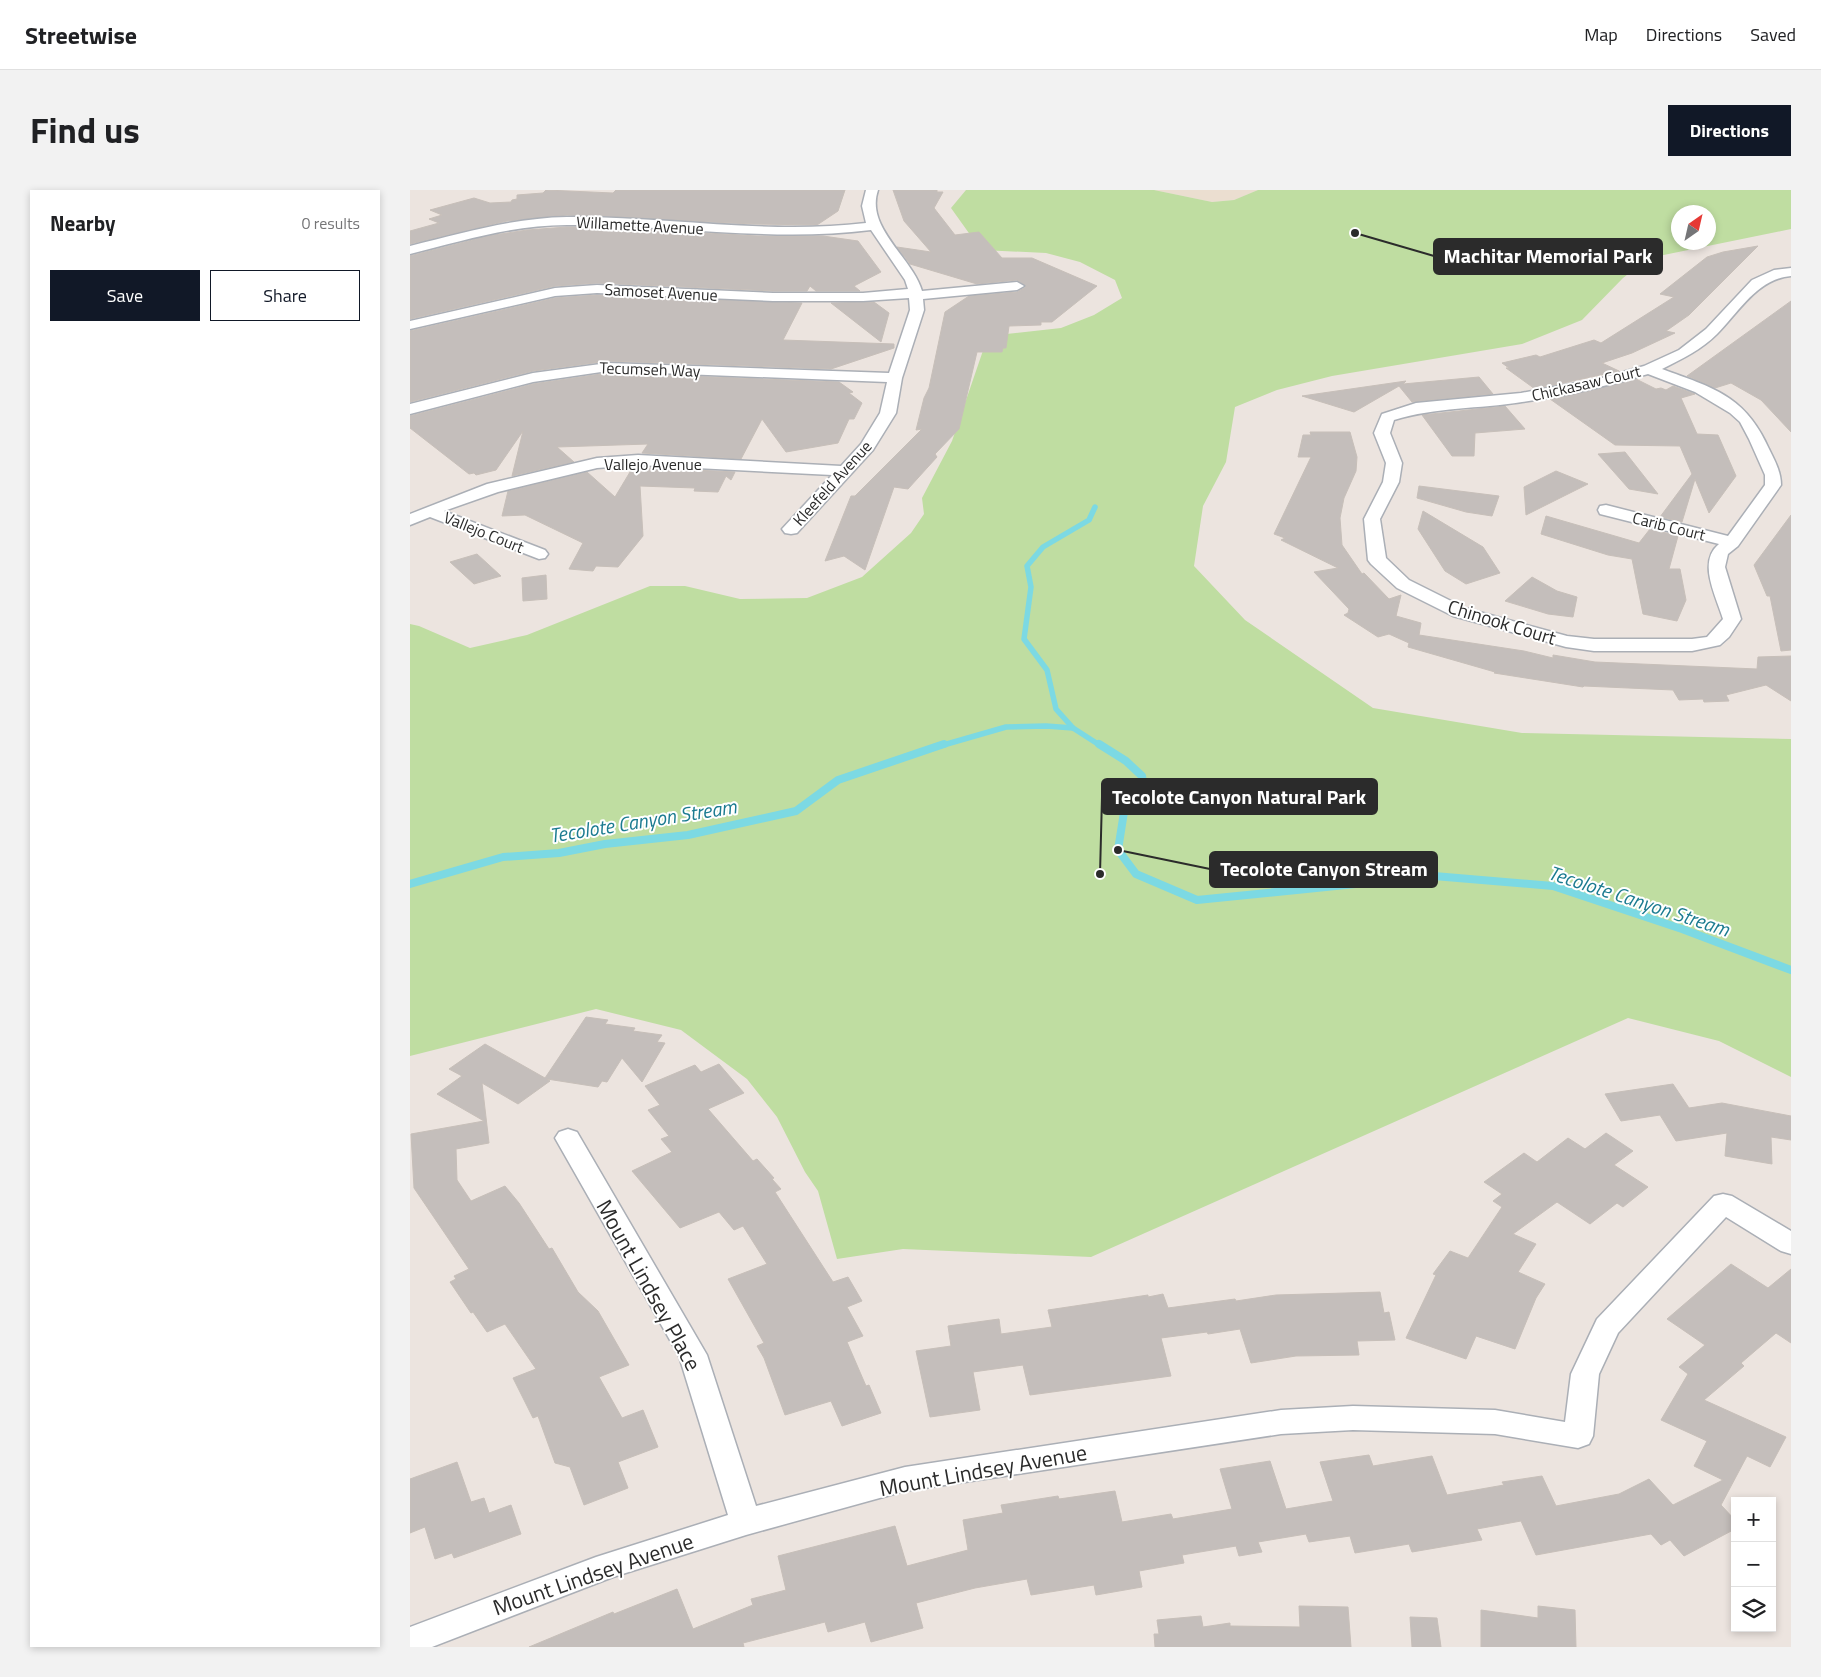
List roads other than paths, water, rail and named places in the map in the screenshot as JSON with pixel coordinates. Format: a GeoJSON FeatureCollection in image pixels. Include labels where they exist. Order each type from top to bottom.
{"type":"FeatureCollection","features":[{"type":"Feature","properties":{"kind":"street","name":"Kleefeld Avenue"},"geometry":{"type":"LineString","coordinates":[[790,529],[867,447],[888,413],[895,378],[918,310],[912,280],[879,232],[872,226],[867,200],[872,190]]}},
{"type":"Feature","properties":{"kind":"street","name":"Willamette Avenue"},"geometry":{"type":"LineString","coordinates":[[410,250],[498,228],[538,222],[566,221],[792,232],[841,230],[872,226]]}},
{"type":"Feature","properties":{"kind":"street","name":"Chickasaw Court"},"geometry":{"type":"LineString","coordinates":[[1388,452],[1382,433],[1387,417],[1416,408],[1521,398],[1604,382],[1649,369],[1684,353],[1710,332],[1757,283],[1779,273],[1791,272]]}},
{"type":"Feature","properties":{"kind":"street","name":"Samoset Avenue"},"geometry":{"type":"LineString","coordinates":[[410,325],[555,292],[580,290],[597,289],[773,297],[863,297],[916,295],[1017,286]]}},
{"type":"Feature","properties":{"kind":"street","name":"Tecumseh Way"},"geometry":{"type":"LineString","coordinates":[[410,409],[556,373],[588,368],[608,367],[895,378]]}},
{"type":"Feature","properties":{"kind":"street"},"geometry":{"type":"LineString","coordinates":[[1649,369],[1716,396],[1733,406],[1746,421],[1773,475],[1773,485],[1732,542]]}},
{"type":"Feature","properties":{"kind":"street","name":"Chinook Court"},"geometry":{"type":"LineString","coordinates":[[1388,452],[1394,463],[1391,482],[1372,519],[1377,560],[1403,584],[1459,612],[1566,641],[1594,645],[1692,645],[1713,641],[1722,633],[1732,619],[1716,567],[1720,552],[1732,542]]}},
{"type":"Feature","properties":{"kind":"street","name":"Vallejo Avenue"},"geometry":{"type":"LineString","coordinates":[[410,520],[429,511],[493,488],[597,463],[638,460],[845,471]]}},
{"type":"Feature","properties":{"kind":"street","name":"Carib Court"},"geometry":{"type":"LineString","coordinates":[[1606,510],[1732,542]]}},
{"type":"Feature","properties":{"kind":"street","name":"Vallejo Court"},"geometry":{"type":"LineString","coordinates":[[429,511],[538,554]]}},
{"type":"Feature","properties":{"kind":"street","name":"Mount Lindsey Place"},"geometry":{"type":"LineString","coordinates":[[568,1138],[693,1355],[746,1522]]}},
{"type":"Feature","properties":{"kind":"street","name":"Mount Lindsey Avenue"},"geometry":{"type":"LineString","coordinates":[[410,1641],[607,1566],[746,1522],[905,1479],[1282,1422],[1353,1418],[1495,1422],[1578,1436],[1585,1374],[1607,1327],[1723,1203],[1791,1244]]}},
{"type":"Feature","properties":{"kind":"waterway"},"geometry":{"type":"LineString","coordinates":[[1073,728],[1056,709],[1047,670],[1024,639],[1031,587],[1027,566],[1043,547],[1089,520],[1095,507]]}},
{"type":"Feature","properties":{"kind":"waterway","name":"Tecolote Canyon Stream"},"geometry":{"type":"LineString","coordinates":[[940,746],[1006,727],[1046,726],[1073,728]]}},
{"type":"Feature","properties":{"kind":"waterway","name":"Tecolote Canyon Stream"},"geometry":{"type":"LineString","coordinates":[[1073,728],[1101,746]]}},
{"type":"Feature","properties":{"kind":"waterway","name":"Tecolote Canyon Stream"},"geometry":{"type":"LineString","coordinates":[[410,884],[503,857],[559,853],[605,844],[688,835],[796,811],[838,780],[944,744]]}},
{"type":"Feature","properties":{"kind":"waterway","name":"Tecolote Canyon Stream"},"geometry":{"type":"LineString","coordinates":[[1099,744],[1126,761],[1142,776],[1144,788],[1124,812],[1118,850],[1136,874],[1197,900],[1434,876],[1553,886],[1682,929],[1791,970]]}},
{"type":"Feature","properties":{"kind":"place","name":"Machitar Memorial Park"},"geometry":{"type":"Point","coordinates":[1355,233]}},
{"type":"Feature","properties":{"kind":"place","name":"Tecolote Canyon Stream"},"geometry":{"type":"Point","coordinates":[1118,850]}},
{"type":"Feature","properties":{"kind":"place","name":"Tecolote Canyon Natural Park"},"geometry":{"type":"Point","coordinates":[1100,874]}}]}
